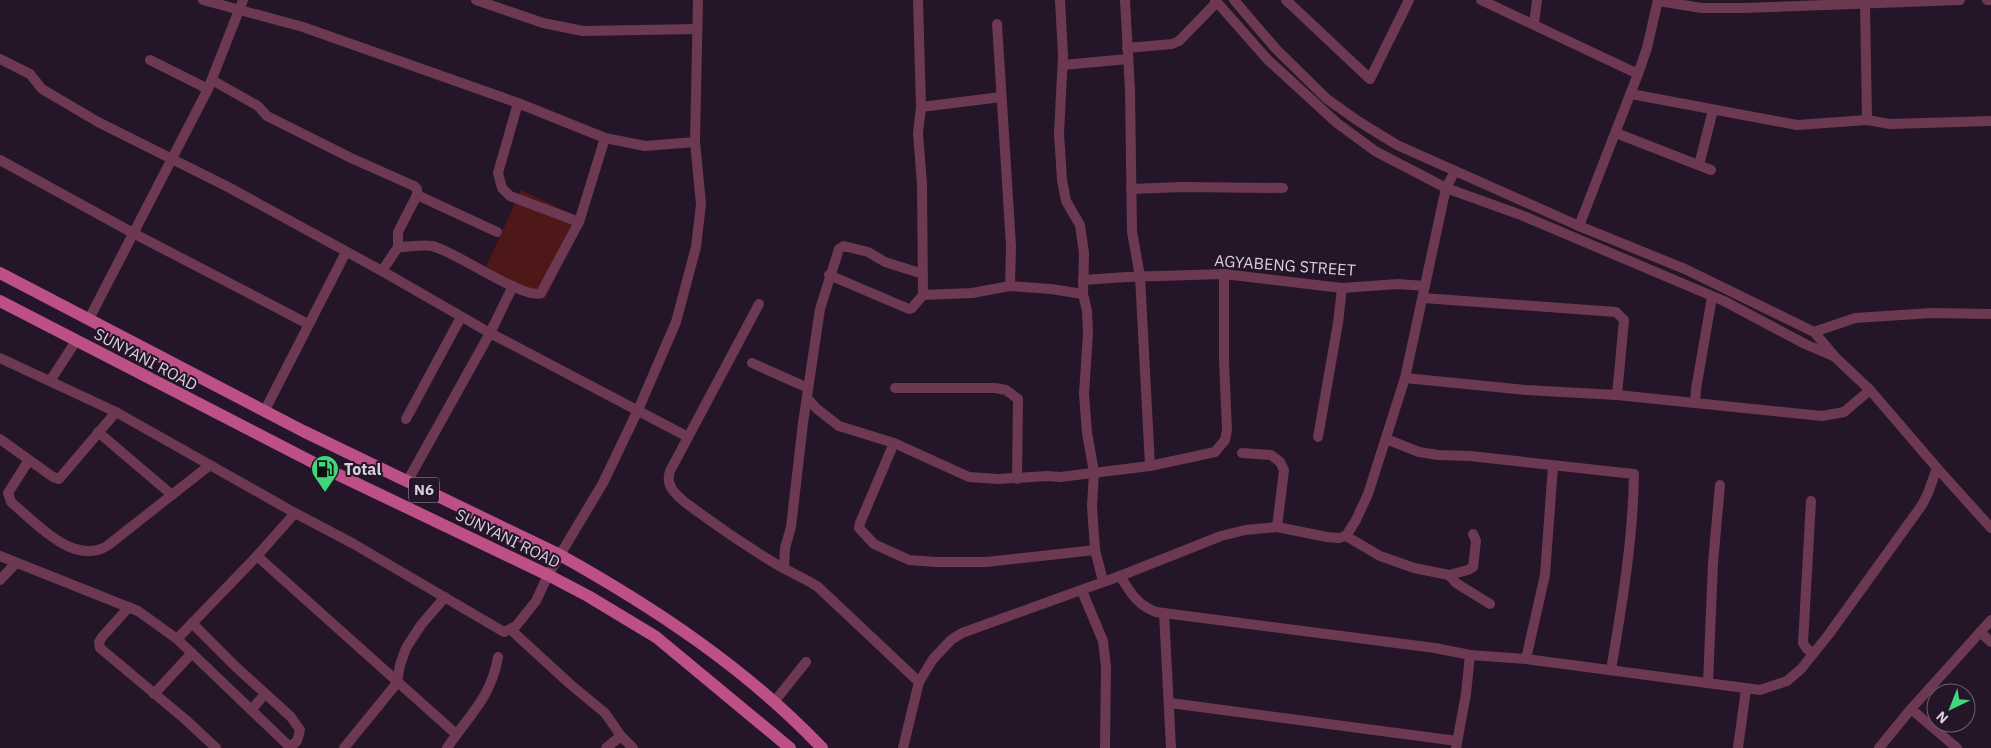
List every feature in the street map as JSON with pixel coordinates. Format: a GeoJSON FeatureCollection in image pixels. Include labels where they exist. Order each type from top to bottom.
{"type":"FeatureCollection","features":[{"type":"Feature","properties":{"kind":"main road","name":"N6"},"geometry":{"type":"LineString","coordinates":[[0,273],[312,435],[560,555],[648,606],[699,642],[774,702],[822,748]]}},
{"type":"Feature","properties":{"kind":"main road","name":"SUNYANI ROAD"},"geometry":{"type":"LineString","coordinates":[[0,301],[318,466],[548,575],[588,596],[656,637],[790,748]]}},
{"type":"Feature","properties":{"kind":"street"},"geometry":{"type":"LineString","coordinates":[[203,0],[240,5],[518,103],[605,138],[645,146],[695,142]]}},
{"type":"Feature","properties":{"kind":"street"},"geometry":{"type":"LineString","coordinates":[[476,0],[543,23],[584,31],[697,29]]}},
{"type":"Feature","properties":{"kind":"street"},"geometry":{"type":"LineString","coordinates":[[0,358],[116,412],[352,543],[504,632],[511,630],[536,601],[548,575],[603,483],[638,410],[676,322],[696,247],[700,204],[695,142],[698,0]]}},
{"type":"Feature","properties":{"kind":"street"},"geometry":{"type":"LineString","coordinates":[[829,275],[909,308],[912,308],[923,295],[922,184],[918,133],[921,107],[918,0]]}},
{"type":"Feature","properties":{"kind":"street"},"geometry":{"type":"LineString","coordinates":[[1060,0],[1063,65],[1059,133],[1062,180],[1066,202],[1080,225],[1084,253],[1083,294],[1087,310],[1088,333],[1084,394],[1087,433],[1094,472],[1092,506],[1095,550],[1103,581]]}},
{"type":"Feature","properties":{"kind":"street"},"geometry":{"type":"LineString","coordinates":[[1125,0],[1130,90],[1132,232],[1140,276],[1150,466]]}},
{"type":"Feature","properties":{"kind":"street"},"geometry":{"type":"LineString","coordinates":[[1234,0],[1276,49],[1327,99],[1390,142],[1579,226],[1685,269],[1814,332],[1836,358],[1870,390],[1936,468],[1991,528]]}},
{"type":"Feature","properties":{"kind":"street"},"geometry":{"type":"LineString","coordinates":[[1286,0],[1370,79],[1409,0]]}},
{"type":"Feature","properties":{"kind":"street"},"geometry":{"type":"LineString","coordinates":[[1482,0],[1638,74]]}},
{"type":"Feature","properties":{"kind":"street"},"geometry":{"type":"LineString","coordinates":[[1534,24],[1537,0]]}},
{"type":"Feature","properties":{"kind":"street"},"geometry":{"type":"LineString","coordinates":[[1579,226],[1631,94],[1647,48],[1658,1],[1702,8],[1744,4],[1865,4],[1960,0]]}},
{"type":"Feature","properties":{"kind":"street"},"geometry":{"type":"LineString","coordinates":[[1127,48],[1172,44],[1179,41],[1216,1],[1268,60],[1337,123],[1375,151],[1446,188],[1521,215],[1750,314],[1805,344],[1836,358]]}},
{"type":"Feature","properties":{"kind":"street"},"geometry":{"type":"LineString","coordinates":[[1865,4],[1867,120]]}},
{"type":"Feature","properties":{"kind":"street"},"geometry":{"type":"LineString","coordinates":[[89,319],[210,84],[240,5]]}},
{"type":"Feature","properties":{"kind":"street"},"geometry":{"type":"LineString","coordinates":[[997,24],[1011,246],[1010,286]]}},
{"type":"Feature","properties":{"kind":"street"},"geometry":{"type":"LineString","coordinates":[[0,59],[30,74],[42,90],[98,122],[230,188],[382,271],[490,333],[688,437]]}},
{"type":"Feature","properties":{"kind":"street"},"geometry":{"type":"LineString","coordinates":[[1063,65],[1128,59]]}},
{"type":"Feature","properties":{"kind":"street"},"geometry":{"type":"LineString","coordinates":[[150,60],[258,106],[268,116],[414,186],[417,189],[417,195],[398,232],[398,247],[382,271]]}},
{"type":"Feature","properties":{"kind":"street"},"geometry":{"type":"LineString","coordinates":[[1631,94],[1797,125],[1867,120],[1890,124],[1991,121]]}},
{"type":"Feature","properties":{"kind":"street"},"geometry":{"type":"LineString","coordinates":[[921,107],[1001,97]]}},
{"type":"Feature","properties":{"kind":"street"},"geometry":{"type":"LineString","coordinates":[[518,103],[498,173],[502,188],[510,196],[579,222]]}},
{"type":"Feature","properties":{"kind":"street"},"geometry":{"type":"LineString","coordinates":[[1699,165],[1713,110]]}},
{"type":"Feature","properties":{"kind":"street"},"geometry":{"type":"LineString","coordinates":[[1616,133],[1711,170]]}},
{"type":"Feature","properties":{"kind":"street"},"geometry":{"type":"LineString","coordinates":[[398,247],[425,245],[436,247],[513,286],[534,294],[541,293],[579,222],[605,138]]}},
{"type":"Feature","properties":{"kind":"street"},"geometry":{"type":"LineString","coordinates":[[0,160],[133,234],[308,324]]}},
{"type":"Feature","properties":{"kind":"street"},"geometry":{"type":"LineString","coordinates":[[903,748],[919,682],[933,658],[951,640],[962,633],[1082,591],[1103,581],[1221,536],[1245,530],[1277,527],[1318,536],[1339,538],[1346,536],[1368,494],[1405,378],[1446,188],[1455,171]]}},
{"type":"Feature","properties":{"kind":"street"},"geometry":{"type":"LineString","coordinates":[[1131,189],[1182,187],[1282,188]]}},
{"type":"Feature","properties":{"kind":"street"},"geometry":{"type":"LineString","coordinates":[[417,195],[497,232]]}},
{"type":"Feature","properties":{"kind":"street"},"geometry":{"type":"LineString","coordinates":[[784,568],[820,308],[829,275],[839,249],[844,246],[868,252],[885,262],[923,274]]}},
{"type":"Feature","properties":{"kind":"street"},"geometry":{"type":"LineString","coordinates":[[265,410],[346,252]]}},
{"type":"Feature","properties":{"kind":"street"},"geometry":{"type":"LineString","coordinates":[[752,363],[807,393],[818,409],[839,426],[894,443],[969,477],[1017,479],[1047,476],[1060,477],[1150,466],[1215,452],[1225,440],[1227,430],[1224,362],[1224,274]]}},
{"type":"Feature","properties":{"kind":"street","name":"AGYABENG STREET"},"geometry":{"type":"LineString","coordinates":[[1083,280],[1140,276],[1224,274],[1342,288],[1398,284],[1424,286]]}},
{"type":"Feature","properties":{"kind":"street"},"geometry":{"type":"LineString","coordinates":[[407,482],[490,333],[513,286]]}},
{"type":"Feature","properties":{"kind":"street"},"geometry":{"type":"LineString","coordinates":[[923,295],[972,292],[1010,286],[1083,294]]}},
{"type":"Feature","properties":{"kind":"street"},"geometry":{"type":"LineString","coordinates":[[1318,437],[1338,323],[1342,288]]}},
{"type":"Feature","properties":{"kind":"street"},"geometry":{"type":"LineString","coordinates":[[1695,403],[1712,297]]}},
{"type":"Feature","properties":{"kind":"street"},"geometry":{"type":"LineString","coordinates":[[1423,298],[1616,312],[1624,320],[1617,395]]}},
{"type":"Feature","properties":{"kind":"street"},"geometry":{"type":"LineString","coordinates":[[760,304],[668,476],[672,490],[727,533],[818,587],[919,682]]}},
{"type":"Feature","properties":{"kind":"street"},"geometry":{"type":"LineString","coordinates":[[1814,332],[1855,318],[1932,313],[1991,314]]}},
{"type":"Feature","properties":{"kind":"street"},"geometry":{"type":"LineString","coordinates":[[406,419],[461,317]]}},
{"type":"Feature","properties":{"kind":"street"},"geometry":{"type":"LineString","coordinates":[[50,380],[76,340]]}},
{"type":"Feature","properties":{"kind":"street"},"geometry":{"type":"LineString","coordinates":[[1405,378],[1526,390],[1617,395],[1777,412],[1834,415],[1844,412],[1870,390]]}},
{"type":"Feature","properties":{"kind":"street"},"geometry":{"type":"LineString","coordinates":[[895,388],[995,388],[1006,390],[1018,399],[1017,479]]}},
{"type":"Feature","properties":{"kind":"street"},"geometry":{"type":"LineString","coordinates":[[0,439],[59,479],[116,412]]}},
{"type":"Feature","properties":{"kind":"street"},"geometry":{"type":"LineString","coordinates":[[98,432],[172,495]]}},
{"type":"Feature","properties":{"kind":"street"},"geometry":{"type":"LineString","coordinates":[[1386,439],[1419,452],[1634,474],[1634,508],[1627,577],[1611,670]]}},
{"type":"Feature","properties":{"kind":"street"},"geometry":{"type":"LineString","coordinates":[[894,443],[859,528],[874,544],[909,560],[936,562],[986,562],[1095,550]]}},
{"type":"Feature","properties":{"kind":"street"},"geometry":{"type":"LineString","coordinates":[[1242,453],[1271,456],[1280,462],[1284,470],[1277,527]]}},
{"type":"Feature","properties":{"kind":"street"},"geometry":{"type":"LineString","coordinates":[[29,460],[8,493],[10,502],[62,544],[78,551],[94,552],[107,546],[210,465]]}},
{"type":"Feature","properties":{"kind":"street"},"geometry":{"type":"LineString","coordinates":[[1526,659],[1545,575],[1553,466]]}},
{"type":"Feature","properties":{"kind":"street"},"geometry":{"type":"LineString","coordinates":[[1120,576],[1132,596],[1145,608],[1164,613],[1435,648],[1470,655],[1526,659],[1760,690],[1787,681],[1801,669],[1814,653],[1922,505],[1931,486],[1936,468]]}},
{"type":"Feature","properties":{"kind":"street"},"geometry":{"type":"LineString","coordinates":[[1708,682],[1713,563],[1720,485]]}},
{"type":"Feature","properties":{"kind":"street"},"geometry":{"type":"LineString","coordinates":[[1810,501],[1803,643],[1807,649],[1814,653]]}},
{"type":"Feature","properties":{"kind":"street"},"geometry":{"type":"LineString","coordinates":[[177,639],[296,513]]}},
{"type":"Feature","properties":{"kind":"street"},"geometry":{"type":"LineString","coordinates":[[1346,536],[1380,556],[1414,568],[1449,575],[1473,567],[1476,541],[1473,534]]}},
{"type":"Feature","properties":{"kind":"street"},"geometry":{"type":"LineString","coordinates":[[0,556],[138,611],[177,639],[291,748],[300,730],[291,717],[192,623]]}},
{"type":"Feature","properties":{"kind":"street"},"geometry":{"type":"LineString","coordinates":[[257,556],[456,734]]}},
{"type":"Feature","properties":{"kind":"street"},"geometry":{"type":"LineString","coordinates":[[0,580],[16,563]]}},
{"type":"Feature","properties":{"kind":"street"},"geometry":{"type":"LineString","coordinates":[[1449,575],[1456,584],[1490,604]]}},
{"type":"Feature","properties":{"kind":"street"},"geometry":{"type":"LineString","coordinates":[[1082,591],[1103,641],[1106,667],[1105,748]]}},
{"type":"Feature","properties":{"kind":"street"},"geometry":{"type":"LineString","coordinates":[[344,748],[397,682],[406,648],[421,625],[445,597]]}},
{"type":"Feature","properties":{"kind":"street"},"geometry":{"type":"LineString","coordinates":[[129,607],[102,637],[99,642],[100,648],[216,748]]}},
{"type":"Feature","properties":{"kind":"street"},"geometry":{"type":"LineString","coordinates":[[1164,613],[1171,748]]}},
{"type":"Feature","properties":{"kind":"street"},"geometry":{"type":"LineString","coordinates":[[1879,748],[1910,709],[1991,620]]}},
{"type":"Feature","properties":{"kind":"street"},"geometry":{"type":"LineString","coordinates":[[511,630],[605,713],[621,736],[633,748]]}},
{"type":"Feature","properties":{"kind":"street"},"geometry":{"type":"LineString","coordinates":[[1980,632],[1991,642]]}},
{"type":"Feature","properties":{"kind":"street"},"geometry":{"type":"LineString","coordinates":[[154,694],[192,653]]}},
{"type":"Feature","properties":{"kind":"street"},"geometry":{"type":"LineString","coordinates":[[1170,703],[1456,744],[1466,694],[1470,655]]}},
{"type":"Feature","properties":{"kind":"street"},"geometry":{"type":"LineString","coordinates":[[447,748],[486,696],[495,675],[498,657]]}},
{"type":"Feature","properties":{"kind":"street"},"geometry":{"type":"LineString","coordinates":[[774,702],[806,662]]}},
{"type":"Feature","properties":{"kind":"street"},"geometry":{"type":"LineString","coordinates":[[1738,748],[1746,689]]}},
{"type":"Feature","properties":{"kind":"street"},"geometry":{"type":"LineString","coordinates":[[251,710],[265,694]]}},
{"type":"Feature","properties":{"kind":"street"},"geometry":{"type":"LineString","coordinates":[[1910,709],[1957,748]]}},
{"type":"Feature","properties":{"kind":"street"},"geometry":{"type":"LineString","coordinates":[[606,748],[621,736]]}},
{"type":"Feature","properties":{"kind":"shaded area"},"geometry":{"type":"Polygon","coordinates":[[[521,190],[583,219],[545,300],[485,269],[521,190]]]}},
{"type":"Feature","properties":{"kind":"place","name":"Total"},"geometry":{"type":"Point","coordinates":[325,493]}}]}
